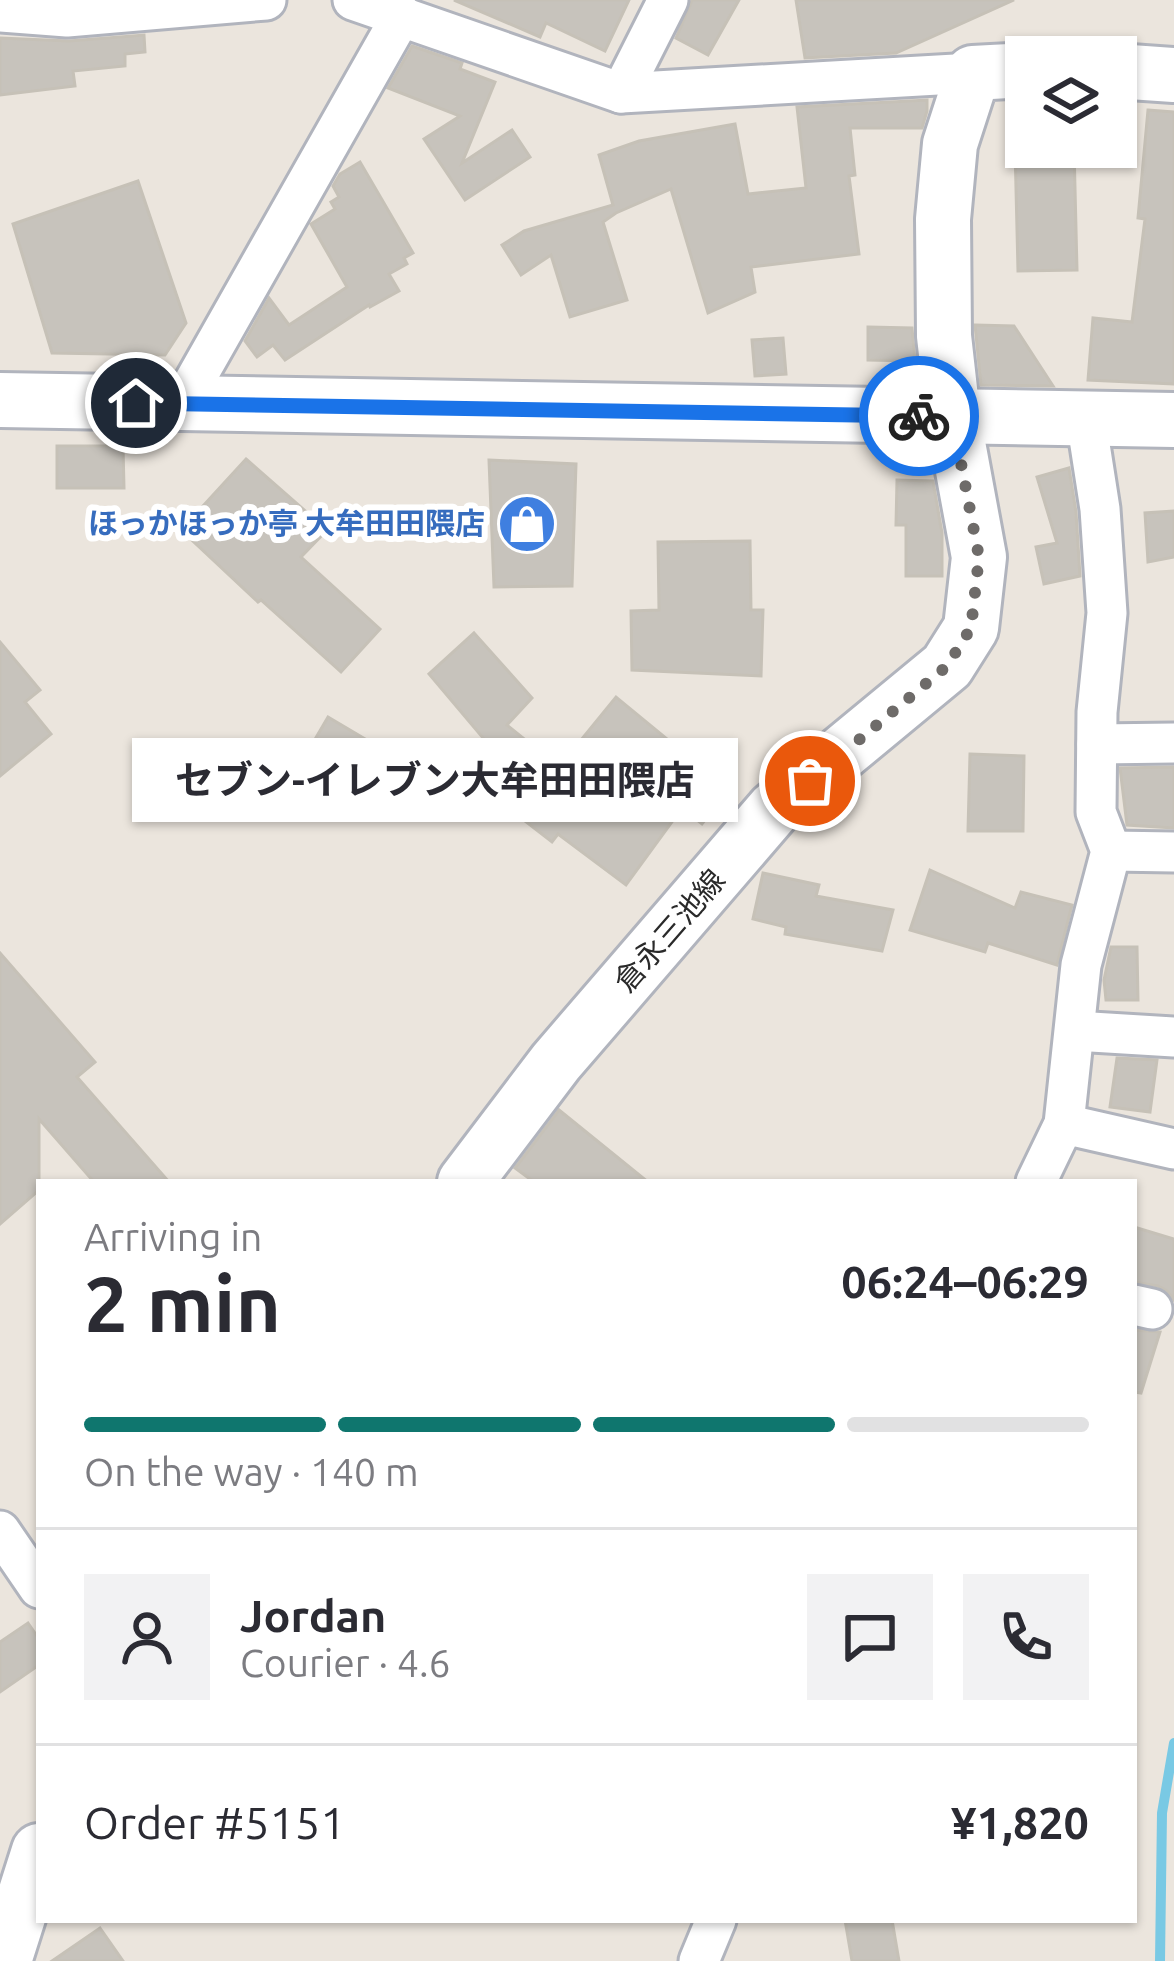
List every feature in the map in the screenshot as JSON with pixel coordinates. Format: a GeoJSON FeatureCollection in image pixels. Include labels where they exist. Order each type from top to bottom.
{"type":"FeatureCollection","features":[{"type":"Feature","properties":{"kind":"main road","name":"倉永三池線"},"geometry":{"type":"LineString","coordinates":[[467,1179],[556,1062],[775,809],[947,666],[971,628],[979,557],[952,416],[944,336],[943,219],[950,144],[1000,72]]}},
{"type":"Feature","properties":{"kind":"main road"},"geometry":{"type":"LineString","coordinates":[[1137,72],[1174,75]]}},
{"type":"Feature","properties":{"kind":"main road"},"geometry":{"type":"LineString","coordinates":[[0,400],[1174,420]]}},
{"type":"Feature","properties":{"kind":"main road"},"geometry":{"type":"LineString","coordinates":[[4,1961],[36,1860]]}},
{"type":"Feature","properties":{"kind":"street"},"geometry":{"type":"LineString","coordinates":[[0,12],[67,17],[266,0]]}},
{"type":"Feature","properties":{"kind":"street"},"geometry":{"type":"LineString","coordinates":[[353,0],[621,93],[1000,72]]}},
{"type":"Feature","properties":{"kind":"street"},"geometry":{"type":"LineString","coordinates":[[621,93],[668,0]]}},
{"type":"Feature","properties":{"kind":"street"},"geometry":{"type":"LineString","coordinates":[[182,404],[402,15]]}},
{"type":"Feature","properties":{"kind":"street"},"geometry":{"type":"LineString","coordinates":[[1037,1179],[1064,1124],[1081,965],[1112,851],[1096,812],[1097,712],[1107,613],[1100,509],[1086,418]]}},
{"type":"Feature","properties":{"kind":"street"},"geometry":{"type":"LineString","coordinates":[[1096,744],[1174,743]]}},
{"type":"Feature","properties":{"kind":"street"},"geometry":{"type":"LineString","coordinates":[[1112,851],[1174,852]]}},
{"type":"Feature","properties":{"kind":"street"},"geometry":{"type":"LineString","coordinates":[[1075,1030],[1174,1037]]}},
{"type":"Feature","properties":{"kind":"street"},"geometry":{"type":"LineString","coordinates":[[1064,1124],[1174,1149]]}},
{"type":"Feature","properties":{"kind":"street"},"geometry":{"type":"LineString","coordinates":[[0,1531],[36,1584]]}},
{"type":"Feature","properties":{"kind":"street"},"geometry":{"type":"LineString","coordinates":[[699,1961],[715,1923]]}},
{"type":"Feature","properties":{"kind":"building"},"geometry":{"type":"Polygon","coordinates":[[[454,0],[629,0],[605,51],[546,23],[540,37],[454,0]]]}},
{"type":"Feature","properties":{"kind":"building"},"geometry":{"type":"Polygon","coordinates":[[[692,0],[739,0],[708,55],[676,38],[692,0]]]}},
{"type":"Feature","properties":{"kind":"building"},"geometry":{"type":"Polygon","coordinates":[[[796,0],[1014,0],[896,53],[805,58],[796,0]]]}},
{"type":"Feature","properties":{"kind":"building"},"geometry":{"type":"Polygon","coordinates":[[[144,35],[145,52],[125,54],[125,66],[73,71],[75,86],[0,95],[0,38],[69,41],[144,35]]]}},
{"type":"Feature","properties":{"kind":"building"},"geometry":{"type":"Polygon","coordinates":[[[412,46],[462,63],[460,69],[495,82],[462,163],[512,130],[530,157],[465,200],[424,139],[460,116],[388,88],[412,46]]]}},
{"type":"Feature","properties":{"kind":"building"},"geometry":{"type":"Polygon","coordinates":[[[927,100],[922,128],[850,128],[855,175],[849,176],[859,254],[751,267],[755,292],[708,313],[671,189],[603,222],[627,300],[570,317],[551,255],[521,275],[502,245],[524,231],[613,205],[599,155],[639,141],[735,124],[748,194],[806,188],[797,107],[927,100]]]}},
{"type":"Feature","properties":{"kind":"building"},"geometry":{"type":"Polygon","coordinates":[[[1148,110],[1174,112],[1174,384],[1088,380],[1093,318],[1132,322],[1145,219],[1138,218],[1148,110]]]}},
{"type":"Feature","properties":{"kind":"building"},"geometry":{"type":"Polygon","coordinates":[[[360,162],[413,253],[404,258],[407,264],[389,274],[399,291],[285,360],[273,345],[257,357],[245,341],[269,298],[289,325],[347,287],[311,224],[335,209],[331,202],[339,197],[333,186],[340,174],[360,162]]]}},
{"type":"Feature","properties":{"kind":"building"},"geometry":{"type":"Polygon","coordinates":[[[1016,168],[1075,168],[1077,270],[1018,271],[1016,168]]]}},
{"type":"Feature","properties":{"kind":"building"},"geometry":{"type":"Polygon","coordinates":[[[138,181],[186,323],[165,355],[52,353],[13,224],[138,181]]]}},
{"type":"Feature","properties":{"kind":"building"},"geometry":{"type":"Polygon","coordinates":[[[975,325],[1014,326],[1053,386],[981,385],[975,325]]]}},
{"type":"Feature","properties":{"kind":"building"},"geometry":{"type":"Polygon","coordinates":[[[868,327],[912,328],[915,361],[868,360],[868,327]]]}},
{"type":"Feature","properties":{"kind":"building"},"geometry":{"type":"Polygon","coordinates":[[[783,338],[786,374],[755,376],[752,340],[783,338]]]}},
{"type":"Feature","properties":{"kind":"building"},"geometry":{"type":"Polygon","coordinates":[[[57,446],[123,446],[124,488],[57,488],[57,446]]]}},
{"type":"Feature","properties":{"kind":"building"},"geometry":{"type":"Polygon","coordinates":[[[246,459],[327,530],[301,557],[380,629],[341,672],[181,530],[246,459]]]}},
{"type":"Feature","properties":{"kind":"building"},"geometry":{"type":"Polygon","coordinates":[[[489,460],[576,464],[572,586],[494,587],[489,460]]]}},
{"type":"Feature","properties":{"kind":"building"},"geometry":{"type":"Polygon","coordinates":[[[1069,468],[1080,576],[1044,584],[1036,547],[1057,543],[1037,477],[1069,468]]]}},
{"type":"Feature","properties":{"kind":"building"},"geometry":{"type":"Polygon","coordinates":[[[897,480],[933,481],[942,533],[942,576],[906,576],[906,525],[896,525],[897,480]]]}},
{"type":"Feature","properties":{"kind":"building"},"geometry":{"type":"Polygon","coordinates":[[[1174,511],[1174,557],[1148,562],[1145,513],[1174,511]]]}},
{"type":"Feature","properties":{"kind":"building"},"geometry":{"type":"Polygon","coordinates":[[[750,541],[751,610],[763,610],[761,676],[632,670],[631,611],[659,610],[658,542],[750,541]]]}},
{"type":"Feature","properties":{"kind":"building"},"geometry":{"type":"Polygon","coordinates":[[[474,633],[532,698],[507,725],[559,767],[616,697],[729,790],[702,824],[682,808],[626,885],[558,834],[552,842],[485,790],[479,796],[454,774],[484,739],[429,674],[474,633]]]}},
{"type":"Feature","properties":{"kind":"building"},"geometry":{"type":"Polygon","coordinates":[[[0,642],[40,690],[25,702],[51,734],[0,776],[0,642]]]}},
{"type":"Feature","properties":{"kind":"building"},"geometry":{"type":"Polygon","coordinates":[[[328,717],[377,746],[356,782],[307,753],[328,717]]]}},
{"type":"Feature","properties":{"kind":"building"},"geometry":{"type":"Polygon","coordinates":[[[970,754],[1024,756],[1023,831],[968,831],[970,754]]]}},
{"type":"Feature","properties":{"kind":"building"},"geometry":{"type":"Polygon","coordinates":[[[1174,767],[1174,828],[1127,825],[1120,768],[1174,767]]]}},
{"type":"Feature","properties":{"kind":"building"},"geometry":{"type":"Polygon","coordinates":[[[930,870],[1015,908],[1021,892],[1072,905],[1057,965],[988,943],[985,952],[910,930],[930,870]]]}},
{"type":"Feature","properties":{"kind":"building"},"geometry":{"type":"Polygon","coordinates":[[[763,873],[819,885],[816,896],[893,910],[882,951],[785,934],[786,927],[753,919],[763,873]]]}},
{"type":"Feature","properties":{"kind":"building"},"geometry":{"type":"Polygon","coordinates":[[[1111,947],[1137,947],[1138,1000],[1106,1000],[1104,980],[1111,947]]]}},
{"type":"Feature","properties":{"kind":"building"},"geometry":{"type":"Polygon","coordinates":[[[0,953],[95,1062],[77,1077],[166,1179],[91,1179],[39,1119],[36,1193],[0,1224],[0,953]]]}},
{"type":"Feature","properties":{"kind":"building"},"geometry":{"type":"Polygon","coordinates":[[[1117,1058],[1157,1060],[1150,1112],[1110,1107],[1117,1058]]]}},
{"type":"Feature","properties":{"kind":"building"},"geometry":{"type":"Polygon","coordinates":[[[559,1110],[644,1179],[530,1179],[515,1168],[559,1110]]]}},
{"type":"Feature","properties":{"kind":"building"},"geometry":{"type":"Polygon","coordinates":[[[1137,1228],[1174,1239],[1174,1300],[1158,1286],[1137,1282],[1137,1228]]]}},
{"type":"Feature","properties":{"kind":"building"},"geometry":{"type":"Polygon","coordinates":[[[1137,1330],[1160,1332],[1141,1393],[1137,1392],[1137,1330]]]}},
{"type":"Feature","properties":{"kind":"building"},"geometry":{"type":"Polygon","coordinates":[[[28,1623],[36,1635],[36,1667],[0,1692],[0,1642],[28,1623]]]}},
{"type":"Feature","properties":{"kind":"building"},"geometry":{"type":"Polygon","coordinates":[[[846,1923],[893,1923],[899,1961],[852,1961],[846,1923]]]}},
{"type":"Feature","properties":{"kind":"building"},"geometry":{"type":"Polygon","coordinates":[[[100,1928],[123,1961],[52,1961],[100,1928]]]}},
{"type":"Feature","properties":{"kind":"waterway"},"geometry":{"type":"LineString","coordinates":[[1160,1961],[1162,1813],[1174,1743]]}},
{"type":"Feature","properties":{"kind":"way so far"},"geometry":{"type":"LineString","coordinates":[[810,781],[947,666],[971,628],[979,557],[952,416],[919,416]]}},
{"type":"Feature","properties":{"kind":"place","name":"ほっかほっか亭 大牟田田隈店"},"geometry":{"type":"Point","coordinates":[527,524]}},
{"type":"Feature","properties":{"kind":"place","name":"セブン-イレブン大牟田田隈店"},"geometry":{"type":"Point","coordinates":[810,781]}},
{"type":"Feature","properties":{"kind":"route"},"geometry":{"type":"LineString","coordinates":[[136,403],[919,416]]}}]}
